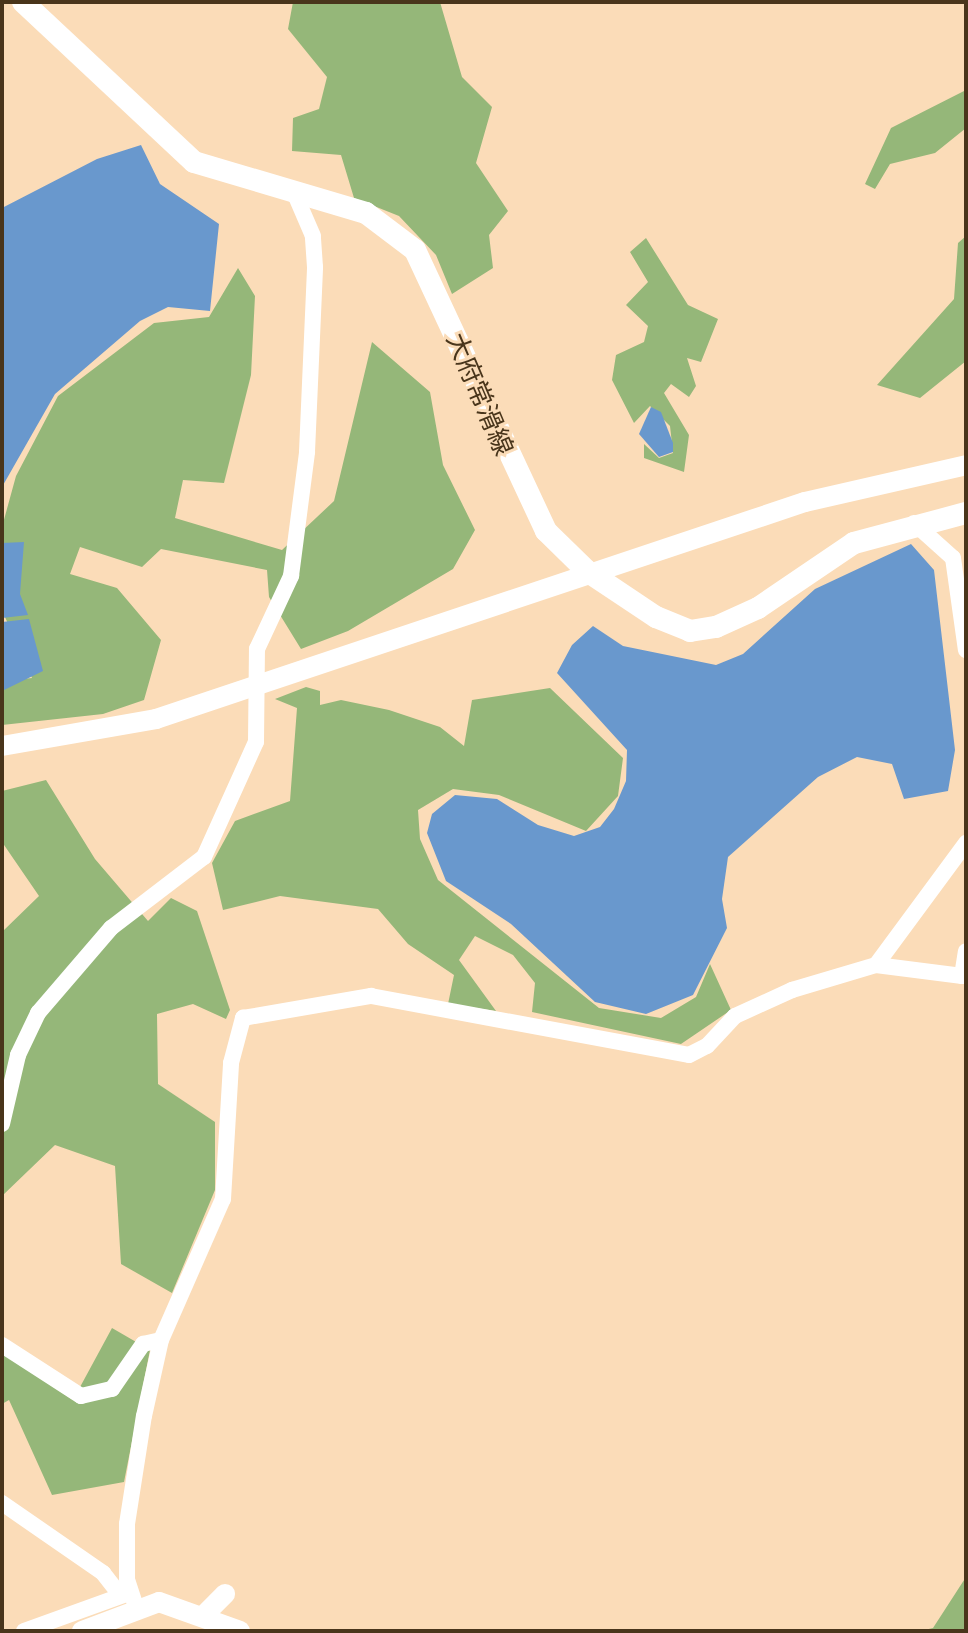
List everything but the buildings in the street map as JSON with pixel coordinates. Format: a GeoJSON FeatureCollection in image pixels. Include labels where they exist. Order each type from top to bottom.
{"type":"FeatureCollection","features":[{"type":"Feature","properties":{"kind":"main road","name":"大府常滑線"},"geometry":{"type":"LineString","coordinates":[[23,2],[194,162],[366,213],[415,250],[525,498],[587,571],[665,621],[690,631],[716,627],[758,608],[818,561],[913,522],[966,513]]}},
{"type":"Feature","properties":{"kind":"street"},"geometry":{"type":"LineString","coordinates":[[2,1124],[18,1055],[59,985],[111,928],[204,857],[256,742],[257,649],[291,576],[305,483],[315,267],[313,236],[294,192]]}},
{"type":"Feature","properties":{"kind":"street"},"geometry":{"type":"LineString","coordinates":[[2,746],[156,719],[587,571],[805,502],[966,465]]}},
{"type":"Feature","properties":{"kind":"street"},"geometry":{"type":"LineString","coordinates":[[913,522],[953,558],[966,650]]}},
{"type":"Feature","properties":{"kind":"street"},"geometry":{"type":"LineString","coordinates":[[876,965],[965,840]]}},
{"type":"Feature","properties":{"kind":"street"},"geometry":{"type":"LineString","coordinates":[[129,1598],[129,1509],[161,1340],[223,1199],[231,1063],[239,1024],[252,1012],[371,996],[689,1055],[707,1046],[735,1016],[876,965],[962,976],[966,951]]}},
{"type":"Feature","properties":{"kind":"street"},"geometry":{"type":"LineString","coordinates":[[2,1345],[81,1396],[112,1389],[143,1344],[161,1340]]}},
{"type":"Feature","properties":{"kind":"street"},"geometry":{"type":"LineString","coordinates":[[2,1503],[103,1573],[129,1598]]}},
{"type":"Feature","properties":{"kind":"street"},"geometry":{"type":"LineString","coordinates":[[206,1613],[225,1594]]}},
{"type":"Feature","properties":{"kind":"street"},"geometry":{"type":"LineString","coordinates":[[82,1631],[129,1598]]}},
{"type":"Feature","properties":{"kind":"street"},"geometry":{"type":"LineString","coordinates":[[24,1631],[129,1598],[206,1613],[240,1631]]}},
{"type":"Feature","properties":{"kind":"green space"},"geometry":{"type":"Polygon","coordinates":[[[293,2],[440,2],[462,77],[492,107],[476,163],[508,211],[489,235],[493,268],[452,294],[436,255],[399,216],[354,198],[341,155],[292,151],[293,118],[319,109],[327,77],[288,29],[293,2]]]}},
{"type":"Feature","properties":{"kind":"green space"},"geometry":{"type":"Polygon","coordinates":[[[966,90],[966,128],[935,153],[890,164],[875,189],[865,184],[891,128],[966,90]]]}},
{"type":"Feature","properties":{"kind":"green space"},"geometry":{"type":"Polygon","coordinates":[[[966,236],[966,361],[920,398],[877,385],[954,299],[958,243],[966,236]]]}},
{"type":"Feature","properties":{"kind":"green space"},"geometry":{"type":"Polygon","coordinates":[[[646,238],[688,305],[718,319],[701,362],[687,358],[696,386],[689,397],[671,384],[664,393],[689,435],[684,472],[644,458],[644,444],[659,458],[673,453],[670,426],[650,406],[634,423],[612,380],[616,355],[644,342],[648,326],[626,305],[648,282],[630,252],[646,238]]]}},
{"type":"Feature","properties":{"kind":"green space"},"geometry":{"type":"Polygon","coordinates":[[[238,268],[255,296],[251,375],[224,483],[183,480],[175,518],[282,550],[334,501],[372,342],[430,392],[443,465],[475,530],[453,569],[348,631],[301,649],[269,597],[267,570],[161,549],[142,567],[80,547],[70,574],[117,588],[161,640],[144,700],[103,714],[2,725],[2,681],[32,678],[5,617],[2,527],[16,476],[58,396],[154,323],[209,317],[238,268]]]}},
{"type":"Feature","properties":{"kind":"green space"},"geometry":{"type":"Polygon","coordinates":[[[306,687],[320,691],[320,705],[341,700],[389,710],[440,727],[464,746],[472,700],[550,688],[623,758],[618,796],[586,831],[499,795],[453,789],[418,810],[420,839],[438,880],[599,1008],[661,1018],[696,997],[710,964],[731,1010],[681,1044],[532,1012],[535,983],[513,955],[475,936],[459,960],[496,1011],[448,1004],[454,975],[408,944],[378,909],[280,896],[223,910],[212,863],[235,821],[290,801],[297,708],[275,699],[306,687]]]}},
{"type":"Feature","properties":{"kind":"green space"},"geometry":{"type":"Polygon","coordinates":[[[46,780],[95,859],[148,921],[171,898],[197,911],[230,1010],[226,1019],[193,1004],[157,1014],[158,1084],[215,1122],[215,1190],[172,1293],[121,1264],[115,1166],[55,1145],[2,1196],[2,932],[39,896],[2,842],[2,791],[46,780]]]}},
{"type":"Feature","properties":{"kind":"green space"},"geometry":{"type":"Polygon","coordinates":[[[112,1328],[150,1350],[124,1482],[52,1495],[9,1400],[2,1404],[2,1353],[73,1400],[112,1328]]]}},
{"type":"Feature","properties":{"kind":"green space"},"geometry":{"type":"Polygon","coordinates":[[[966,1577],[966,1631],[920,1631],[933,1628],[966,1577]]]}},
{"type":"Feature","properties":{"kind":"water"},"geometry":{"type":"Polygon","coordinates":[[[141,145],[160,184],[219,224],[210,311],[168,307],[140,321],[55,394],[2,487],[2,208],[97,159],[141,145]]]}},
{"type":"Feature","properties":{"kind":"water"},"geometry":{"type":"Polygon","coordinates":[[[651,407],[661,412],[673,443],[673,452],[659,457],[639,434],[651,407]]]}},
{"type":"Feature","properties":{"kind":"water"},"geometry":{"type":"Polygon","coordinates":[[[24,542],[20,594],[28,615],[2,618],[2,543],[24,542]]]}},
{"type":"Feature","properties":{"kind":"water"},"geometry":{"type":"Polygon","coordinates":[[[911,544],[934,570],[955,750],[948,791],[904,799],[892,764],[857,757],[818,777],[728,857],[722,899],[727,928],[693,995],[646,1014],[595,1002],[511,924],[446,881],[427,833],[432,814],[455,795],[497,799],[538,825],[574,836],[600,827],[614,809],[626,781],[627,750],[557,673],[572,645],[593,626],[623,646],[716,665],[743,654],[815,589],[911,544]]]}},
{"type":"Feature","properties":{"kind":"water"},"geometry":{"type":"Polygon","coordinates":[[[29,619],[43,671],[2,691],[2,622],[29,619]]]}}]}
